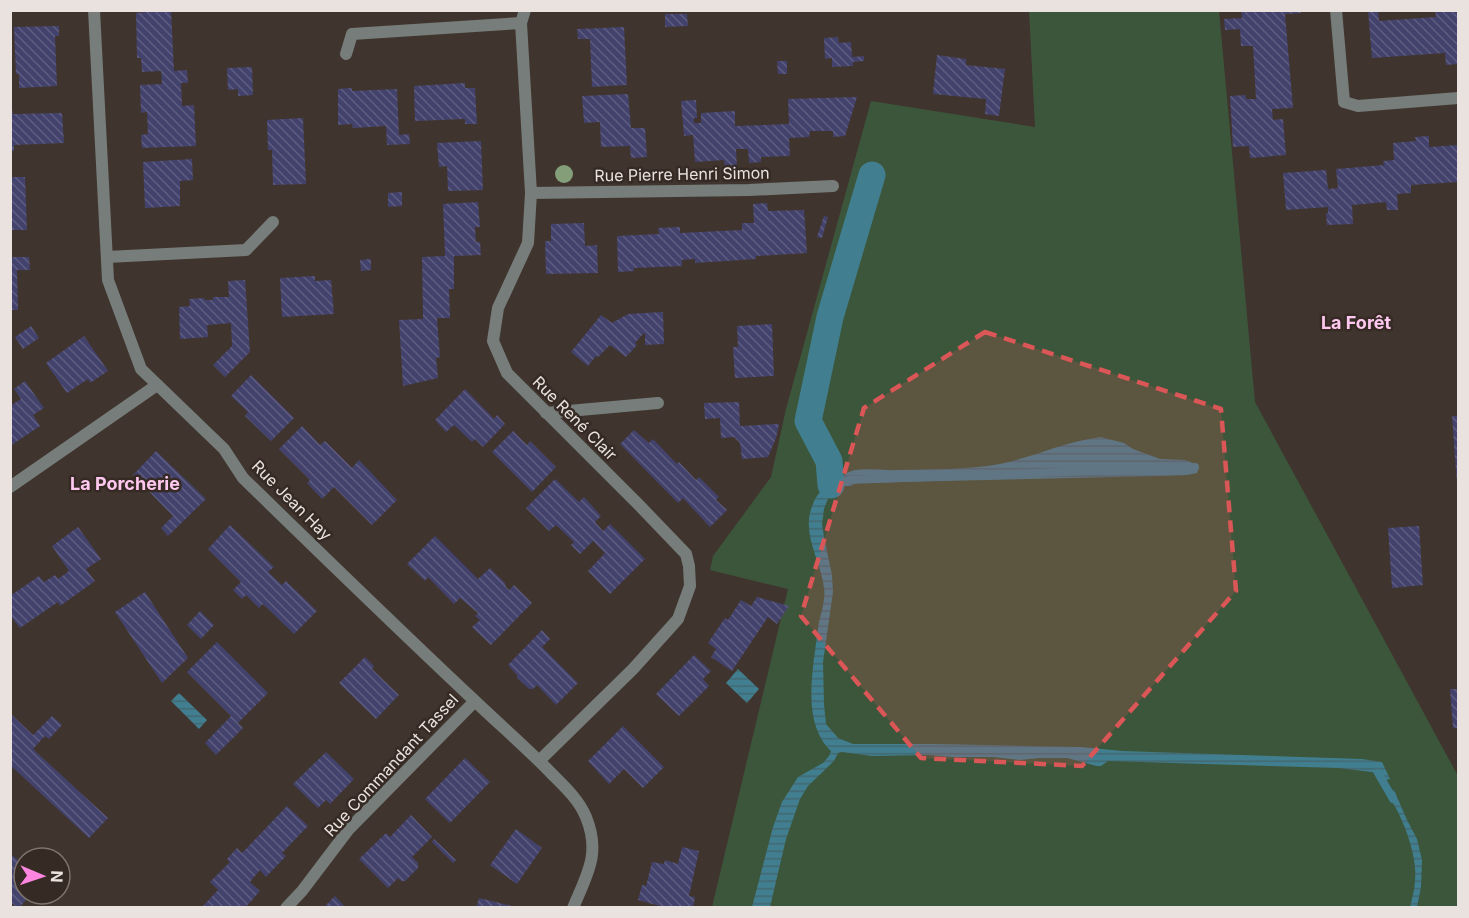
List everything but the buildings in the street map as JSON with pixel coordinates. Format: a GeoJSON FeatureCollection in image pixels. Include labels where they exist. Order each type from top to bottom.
{"type":"FeatureCollection","features":[{"type":"Feature","properties":{"kind":"street","name":"Rue Jean Hay"},"geometry":{"type":"LineString","coordinates":[[94,10],[108,280],[141,369],[224,449],[243,478],[575,798],[592,833],[593,854],[589,871],[573,908]]}},
{"type":"Feature","properties":{"kind":"street","name":"Rue René Clair"},"geometry":{"type":"LineString","coordinates":[[525,10],[521,23],[531,194],[528,243],[498,308],[494,341],[507,373],[686,554],[690,586],[678,619],[633,669],[539,761]]}},
{"type":"Feature","properties":{"kind":"street"},"geometry":{"type":"LineString","coordinates":[[1336,10],[1344,102],[1358,106],[1458,98]]}},
{"type":"Feature","properties":{"kind":"street"},"geometry":{"type":"LineString","coordinates":[[346,54],[352,34],[521,23]]}},
{"type":"Feature","properties":{"kind":"street","name":"Rue Pierre Henri Simon"},"geometry":{"type":"LineString","coordinates":[[531,194],[833,186]]}},
{"type":"Feature","properties":{"kind":"street"},"geometry":{"type":"LineString","coordinates":[[107,257],[246,250],[273,222]]}},
{"type":"Feature","properties":{"kind":"street"},"geometry":{"type":"LineString","coordinates":[[10,487],[157,385]]}},
{"type":"Feature","properties":{"kind":"street"},"geometry":{"type":"LineString","coordinates":[[546,413],[658,403]]}},
{"type":"Feature","properties":{"kind":"street","name":"Rue Commandant Tassel"},"geometry":{"type":"LineString","coordinates":[[286,908],[302,891],[349,829],[474,701]]}},
{"type":"Feature","properties":{"kind":"highlighted area"},"geometry":{"type":"Polygon","coordinates":[[[985,332],[1221,409],[1236,591],[1082,766],[921,758],[801,616],[864,408],[985,332]]]}},
{"type":"Feature","properties":{"kind":"green space"},"geometry":{"type":"Polygon","coordinates":[[[1029,11],[1219,11],[1255,402],[1458,776],[1458,907],[712,907],[788,589],[710,570],[713,556],[771,477],[786,409],[871,101],[1035,127],[1029,11]]]}},
{"type":"Feature","properties":{"kind":"water"},"geometry":{"type":"Polygon","coordinates":[[[1101,437],[1124,443],[1133,449],[1160,459],[1191,462],[1198,471],[1187,475],[1161,476],[857,483],[841,486],[831,494],[824,509],[822,524],[833,592],[823,662],[826,724],[838,738],[853,744],[1081,747],[1122,751],[1362,759],[1382,762],[1390,779],[1380,781],[1372,772],[1339,768],[1108,761],[1097,766],[1067,758],[1020,760],[928,755],[872,756],[842,752],[838,753],[834,761],[808,786],[800,799],[786,839],[770,907],[752,907],[782,802],[798,777],[823,763],[831,751],[821,739],[815,724],[811,692],[818,628],[824,603],[822,578],[809,525],[810,515],[818,494],[855,470],[950,469],[988,466],[1101,437]]]}},
{"type":"Feature","properties":{"kind":"water"},"geometry":{"type":"Polygon","coordinates":[[[738,669],[759,689],[747,703],[726,683],[738,669]]]}},
{"type":"Feature","properties":{"kind":"water"},"geometry":{"type":"Polygon","coordinates":[[[179,693],[207,720],[199,729],[171,701],[179,693]]]}},
{"type":"Feature","properties":{"kind":"water"},"geometry":{"type":"Polygon","coordinates":[[[1394,790],[1417,839],[1422,860],[1421,887],[1417,907],[1410,907],[1415,870],[1411,846],[1397,810],[1385,792],[1394,790]]]}},
{"type":"Feature","properties":{"kind":"waterway"},"geometry":{"type":"LineString","coordinates":[[831,485],[829,461],[808,421],[830,317],[872,175]]}},
{"type":"Feature","properties":{"kind":"waterway"},"geometry":{"type":"LineString","coordinates":[[840,484],[849,480],[1195,467]]}},
{"type":"Feature","properties":{"kind":"waterway"},"geometry":{"type":"LineString","coordinates":[[1378,773],[1393,799]]}},
{"type":"Feature","properties":{"kind":"district","name":"La Forêt"},"geometry":{"type":"Point","coordinates":[1356,323]}},
{"type":"Feature","properties":{"kind":"district","name":"La Porcherie"},"geometry":{"type":"Point","coordinates":[125,484]}}]}
